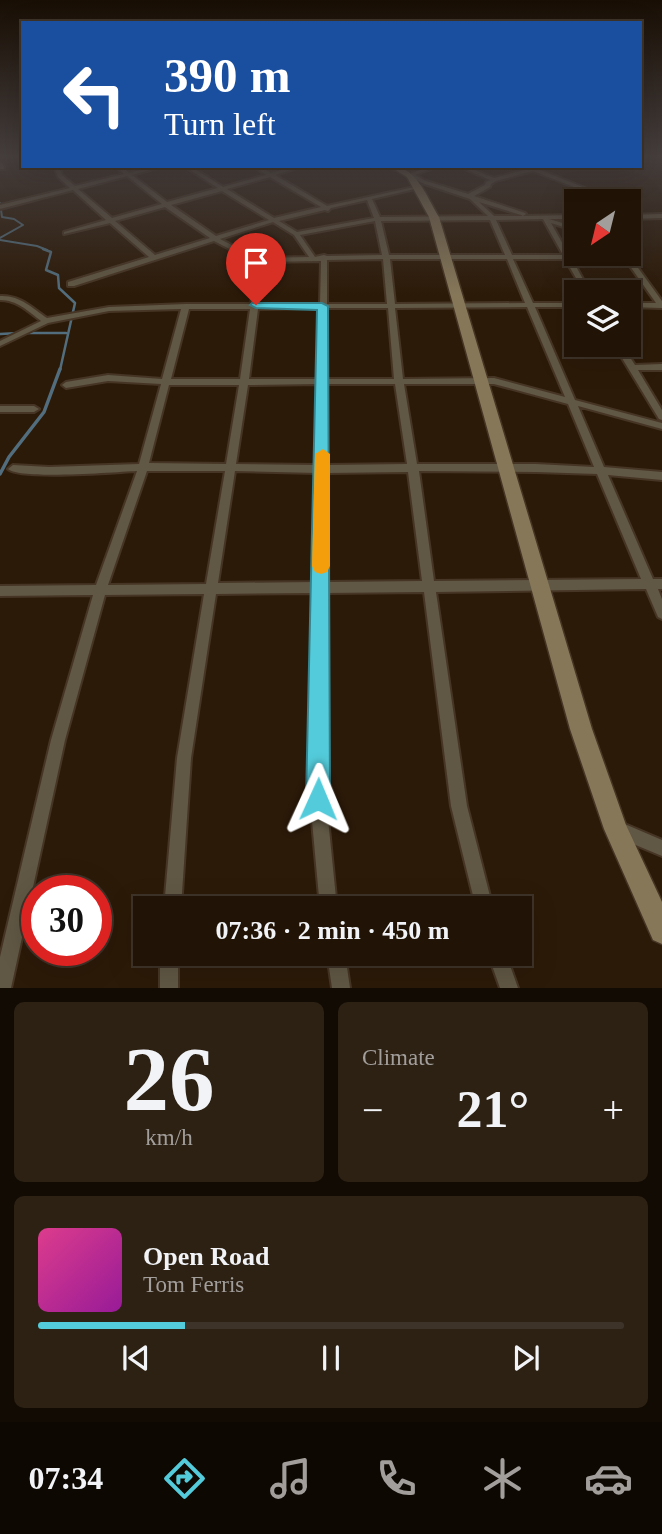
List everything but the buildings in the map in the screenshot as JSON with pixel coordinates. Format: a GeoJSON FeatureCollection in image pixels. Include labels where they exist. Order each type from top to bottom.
{"type":"FeatureCollection","features":[{"type":"Feature","properties":{"kind":"street"},"geometry":{"type":"LineString","coordinates":[[92,203],[154,258]]}},
{"type":"Feature","properties":{"kind":"street"},"geometry":{"type":"LineString","coordinates":[[66,233],[170,203]]}},
{"type":"Feature","properties":{"kind":"street"},"geometry":{"type":"LineString","coordinates":[[245,203],[296,234],[318,258],[323,382],[318,799],[328,896]]}},
{"type":"Feature","properties":{"kind":"street"},"geometry":{"type":"LineString","coordinates":[[318,203],[328,209]]}},
{"type":"Feature","properties":{"kind":"street"},"geometry":{"type":"LineString","coordinates":[[71,284],[273,221],[350,203]]}},
{"type":"Feature","properties":{"kind":"street"},"geometry":{"type":"LineString","coordinates":[[371,203],[386,257],[398,381],[413,468],[459,806],[482,896]]}},
{"type":"Feature","properties":{"kind":"street"},"geometry":{"type":"LineString","coordinates":[[426,203],[434,217],[581,729],[616,829],[662,931]]}},
{"type":"Feature","properties":{"kind":"street"},"geometry":{"type":"LineString","coordinates":[[476,203],[492,217],[600,469],[656,584],[662,613]]}},
{"type":"Feature","properties":{"kind":"street"},"geometry":{"type":"LineString","coordinates":[[487,203],[536,218]]}},
{"type":"Feature","properties":{"kind":"street"},"geometry":{"type":"LineString","coordinates":[[167,204],[218,240],[256,260],[260,265],[256,305],[184,758],[173,896]]}},
{"type":"Feature","properties":{"kind":"street"},"geometry":{"type":"LineString","coordinates":[[641,213],[648,216]]}},
{"type":"Feature","properties":{"kind":"street"},"geometry":{"type":"LineString","coordinates":[[641,216],[662,216]]}},
{"type":"Feature","properties":{"kind":"street"},"geometry":{"type":"LineString","coordinates":[[296,234],[377,219],[564,218]]}},
{"type":"Feature","properties":{"kind":"street"},"geometry":{"type":"LineString","coordinates":[[546,219],[564,225]]}},
{"type":"Feature","properties":{"kind":"street"},"geometry":{"type":"LineString","coordinates":[[546,219],[564,252]]}},
{"type":"Feature","properties":{"kind":"street"},"geometry":{"type":"LineString","coordinates":[[256,260],[564,257]]}},
{"type":"Feature","properties":{"kind":"street"},"geometry":{"type":"LineString","coordinates":[[634,266],[662,306]]}},
{"type":"Feature","properties":{"kind":"street"},"geometry":{"type":"LineString","coordinates":[[0,298],[11,297],[21,301],[46,321]]}},
{"type":"Feature","properties":{"kind":"street"},"geometry":{"type":"LineString","coordinates":[[0,344],[46,321],[109,309],[256,305],[564,305]]}},
{"type":"Feature","properties":{"kind":"street"},"geometry":{"type":"LineString","coordinates":[[641,305],[662,306]]}},
{"type":"Feature","properties":{"kind":"street"},"geometry":{"type":"LineString","coordinates":[[2,988],[58,740],[101,588],[143,467],[186,306]]}},
{"type":"Feature","properties":{"kind":"street"},"geometry":{"type":"LineString","coordinates":[[625,357],[662,417]]}},
{"type":"Feature","properties":{"kind":"street"},"geometry":{"type":"LineString","coordinates":[[632,368],[662,368]]}},
{"type":"Feature","properties":{"kind":"street"},"geometry":{"type":"LineString","coordinates":[[66,385],[108,378],[167,382],[494,381],[662,426]]}},
{"type":"Feature","properties":{"kind":"street"},"geometry":{"type":"LineString","coordinates":[[0,409],[34,410]]}},
{"type":"Feature","properties":{"kind":"street"},"geometry":{"type":"LineString","coordinates":[[13,470],[49,472],[229,466],[323,469],[505,468],[600,469],[662,476]]}},
{"type":"Feature","properties":{"kind":"street"},"geometry":{"type":"LineString","coordinates":[[0,591],[656,584]]}},
{"type":"Feature","properties":{"kind":"street"},"geometry":{"type":"LineString","coordinates":[[616,829],[662,848]]}},
{"type":"Feature","properties":{"kind":"street"},"geometry":{"type":"LineString","coordinates":[[169,966],[169,988]]}},
{"type":"Feature","properties":{"kind":"street"},"geometry":{"type":"LineString","coordinates":[[338,966],[341,988]]}},
{"type":"Feature","properties":{"kind":"street"},"geometry":{"type":"LineString","coordinates":[[501,966],[509,988]]}},
{"type":"Feature","properties":{"kind":"waterway"},"geometry":{"type":"LineString","coordinates":[[0,203],[2,217],[14,219],[23,225],[0,238]]}},
{"type":"Feature","properties":{"kind":"waterway"},"geometry":{"type":"LineString","coordinates":[[0,240],[47,250]]}},
{"type":"Feature","properties":{"kind":"waterway"},"geometry":{"type":"LineString","coordinates":[[43,249],[51,252],[46,270],[58,275],[59,288],[75,303],[60,370]]}},
{"type":"Feature","properties":{"kind":"waterway"},"geometry":{"type":"LineString","coordinates":[[0,334],[19,333]]}},
{"type":"Feature","properties":{"kind":"waterway"},"geometry":{"type":"LineString","coordinates":[[27,333],[66,333]]}},
{"type":"Feature","properties":{"kind":"waterway"},"geometry":{"type":"LineString","coordinates":[[0,474],[9,457],[44,412],[60,369]]}},
{"type":"Feature","properties":{"kind":"slow traffic"},"geometry":{"type":"LineString","coordinates":[[321,566],[323,454]]}},
{"type":"Feature","properties":{"kind":"route"},"geometry":{"type":"LineString","coordinates":[[256,305],[322,306],[323,469],[318,799]]}}]}
